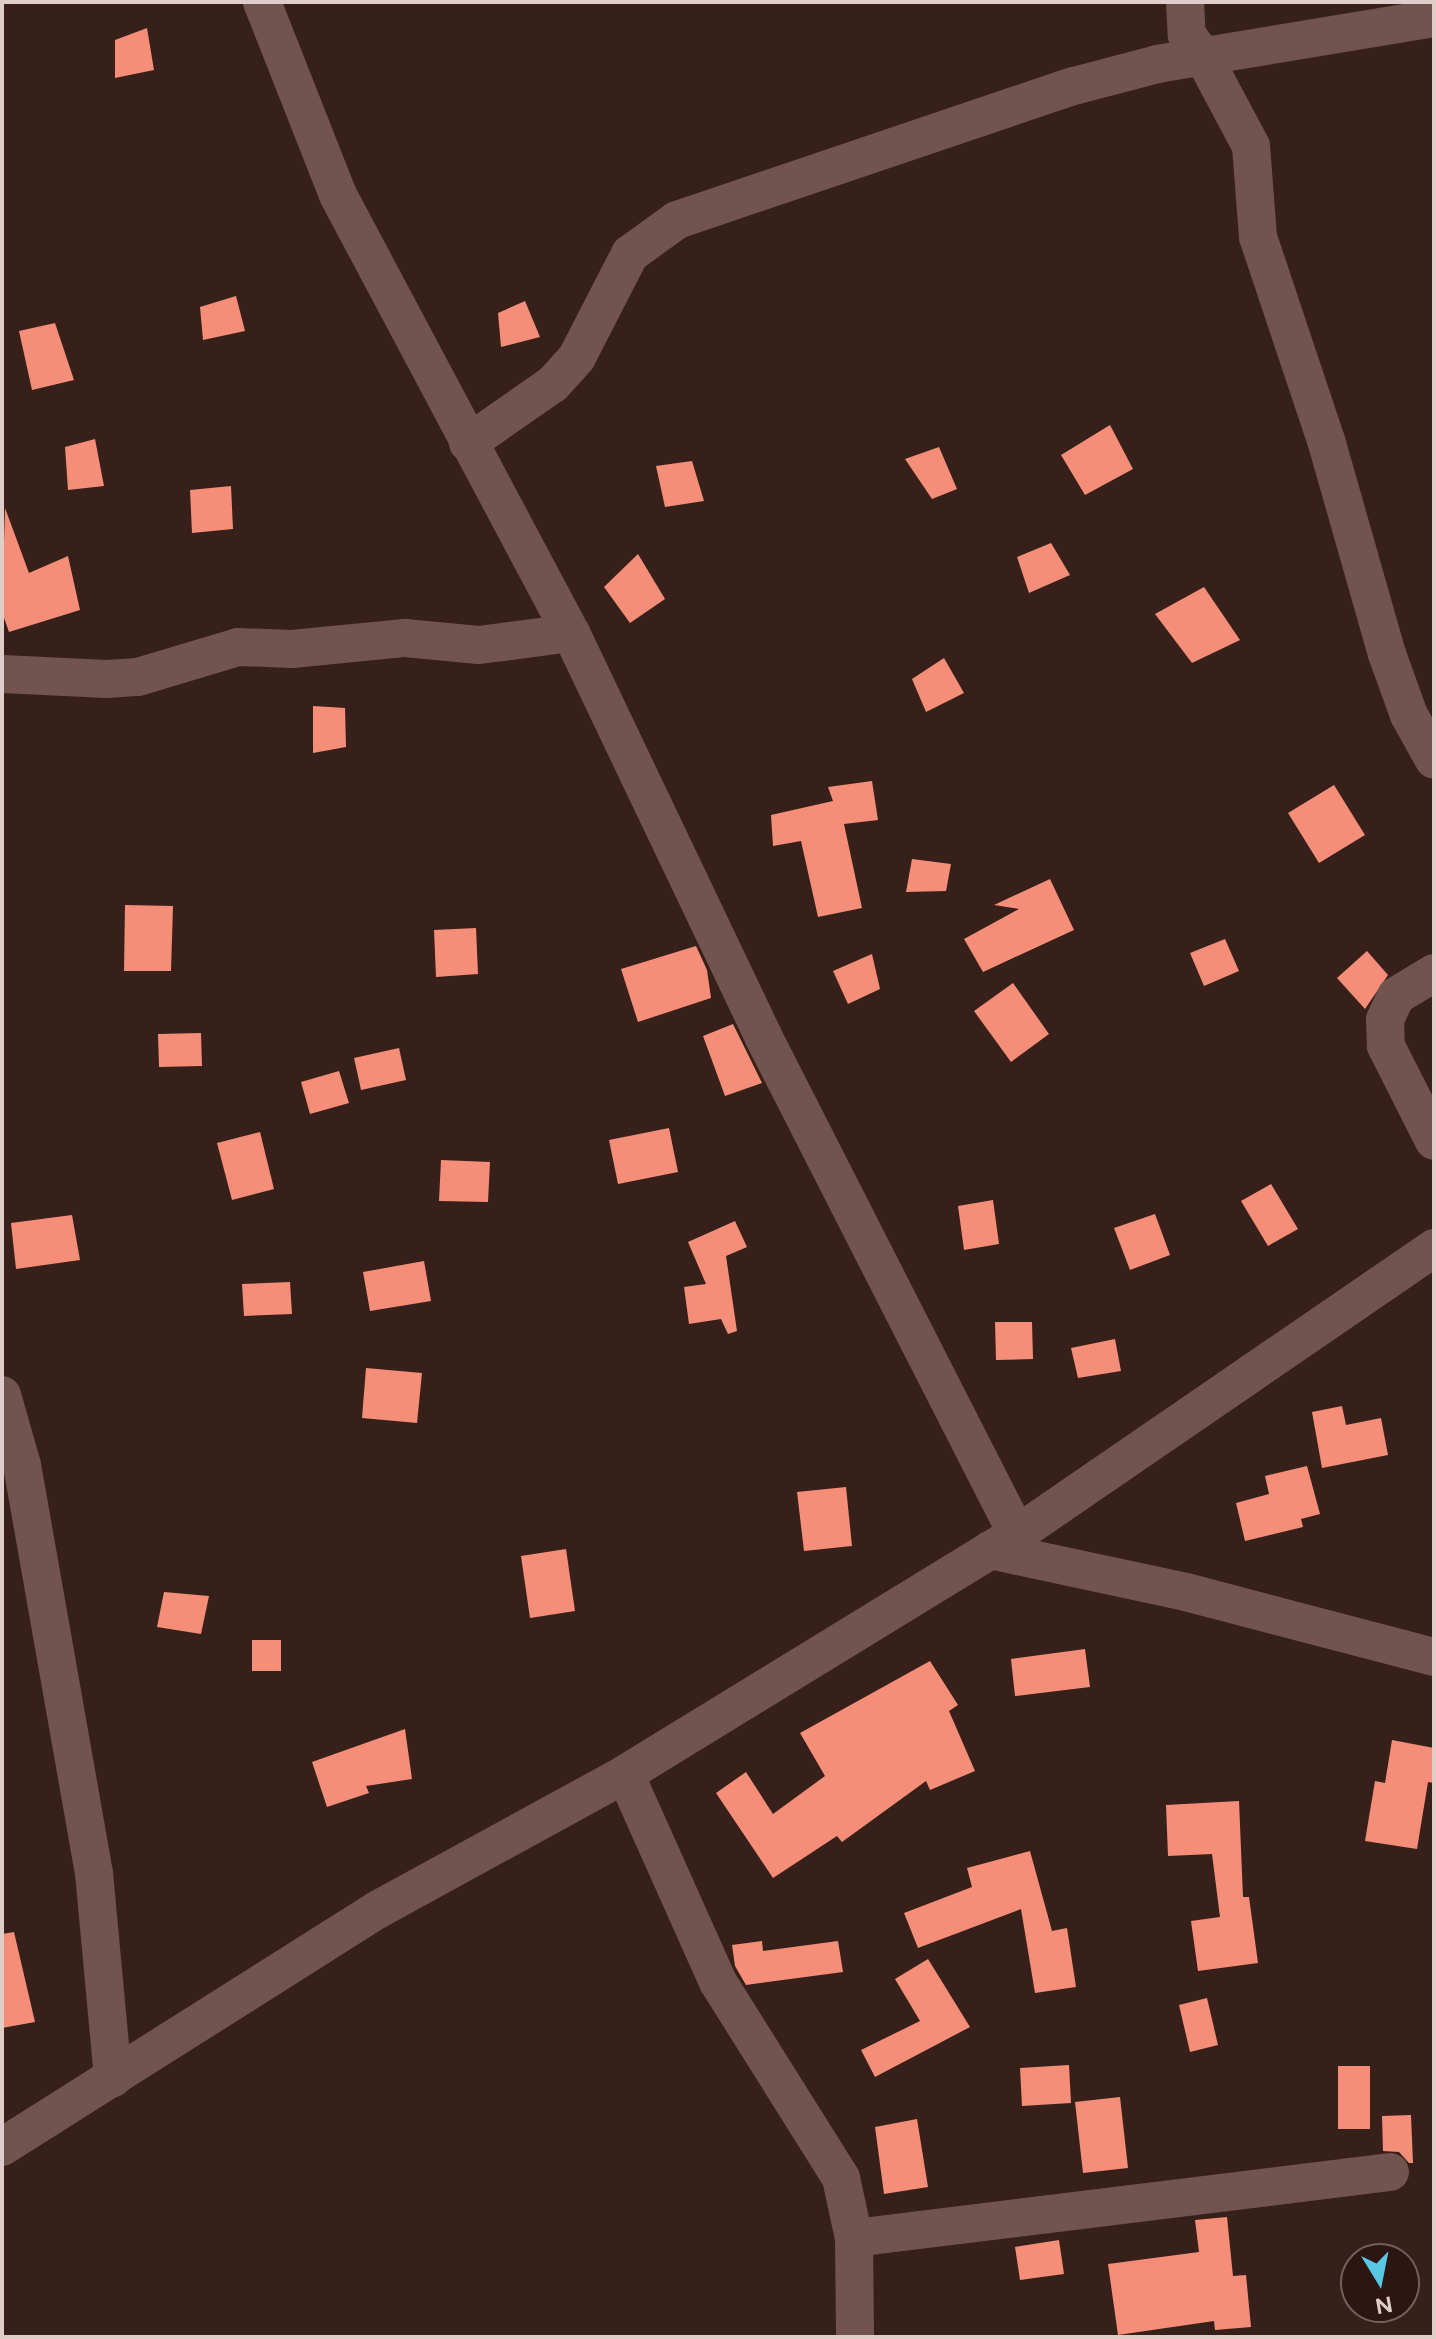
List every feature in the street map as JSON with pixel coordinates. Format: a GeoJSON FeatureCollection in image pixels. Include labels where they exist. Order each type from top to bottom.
{"type":"FeatureCollection","features":[{"type":"Feature","properties":{"kind":"street"},"geometry":{"type":"LineString","coordinates":[[262,2],[338,195],[571,633],[1004,1542],[1434,1657]]}},
{"type":"Feature","properties":{"kind":"street"},"geometry":{"type":"LineString","coordinates":[[1185,2],[1187,35],[1203,56],[1251,146],[1258,237],[1326,440],[1394,675],[1434,760]]}},
{"type":"Feature","properties":{"kind":"street"},"geometry":{"type":"LineString","coordinates":[[468,443],[553,384],[577,357],[630,254],[677,220],[1074,86],[1203,56],[1434,18]]}},
{"type":"Feature","properties":{"kind":"street"},"geometry":{"type":"LineString","coordinates":[[2,674],[122,678],[238,647],[292,649],[405,638],[479,645],[571,633]]}},
{"type":"Feature","properties":{"kind":"street"},"geometry":{"type":"LineString","coordinates":[[1434,973],[1396,996],[1385,1020],[1386,1046],[1434,1141]]}},
{"type":"Feature","properties":{"kind":"street"},"geometry":{"type":"LineString","coordinates":[[2,2147],[377,1910],[625,1774],[1004,1542],[1434,1248]]}},
{"type":"Feature","properties":{"kind":"street"},"geometry":{"type":"LineString","coordinates":[[2,1395],[22,1465],[94,1873],[113,2078]]}},
{"type":"Feature","properties":{"kind":"street"},"geometry":{"type":"LineString","coordinates":[[625,1774],[718,1982],[841,2178],[854,2238],[855,2337]]}},
{"type":"Feature","properties":{"kind":"street"},"geometry":{"type":"LineString","coordinates":[[854,2238],[1390,2172]]}},
{"type":"Feature","properties":{"kind":"building"},"geometry":{"type":"Polygon","coordinates":[[[147,28],[154,70],[115,78],[115,40],[147,28]]]}},
{"type":"Feature","properties":{"kind":"building"},"geometry":{"type":"Polygon","coordinates":[[[236,296],[245,331],[203,340],[200,307],[236,296]]]}},
{"type":"Feature","properties":{"kind":"building"},"geometry":{"type":"Polygon","coordinates":[[[525,301],[540,337],[501,347],[498,313],[525,301]]]}},
{"type":"Feature","properties":{"kind":"building"},"geometry":{"type":"Polygon","coordinates":[[[55,323],[74,380],[32,390],[19,331],[55,323]]]}},
{"type":"Feature","properties":{"kind":"building"},"geometry":{"type":"Polygon","coordinates":[[[1110,425],[1133,469],[1085,495],[1061,455],[1110,425]]]}},
{"type":"Feature","properties":{"kind":"building"},"geometry":{"type":"Polygon","coordinates":[[[95,439],[104,486],[68,490],[65,447],[95,439]]]}},
{"type":"Feature","properties":{"kind":"building"},"geometry":{"type":"Polygon","coordinates":[[[939,447],[957,489],[932,499],[905,459],[939,447]]]}},
{"type":"Feature","properties":{"kind":"building"},"geometry":{"type":"Polygon","coordinates":[[[692,461],[704,501],[665,507],[656,466],[692,461]]]}},
{"type":"Feature","properties":{"kind":"building"},"geometry":{"type":"Polygon","coordinates":[[[231,486],[233,529],[192,533],[190,490],[231,486]]]}},
{"type":"Feature","properties":{"kind":"building"},"geometry":{"type":"Polygon","coordinates":[[[5,508],[29,573],[68,556],[80,610],[9,632],[2,612],[5,508]]]}},
{"type":"Feature","properties":{"kind":"building"},"geometry":{"type":"Polygon","coordinates":[[[1051,543],[1070,575],[1029,593],[1017,557],[1051,543]]]}},
{"type":"Feature","properties":{"kind":"building"},"geometry":{"type":"Polygon","coordinates":[[[638,554],[665,599],[630,623],[604,587],[638,554]]]}},
{"type":"Feature","properties":{"kind":"building"},"geometry":{"type":"Polygon","coordinates":[[[1204,587],[1240,640],[1192,663],[1155,614],[1204,587]]]}},
{"type":"Feature","properties":{"kind":"building"},"geometry":{"type":"Polygon","coordinates":[[[944,658],[964,693],[926,712],[912,679],[944,658]]]}},
{"type":"Feature","properties":{"kind":"building"},"geometry":{"type":"Polygon","coordinates":[[[313,706],[345,708],[346,747],[313,753],[313,706]]]}},
{"type":"Feature","properties":{"kind":"building"},"geometry":{"type":"Polygon","coordinates":[[[872,781],[878,820],[844,824],[862,908],[818,917],[801,841],[773,846],[771,815],[833,801],[828,787],[872,781]]]}},
{"type":"Feature","properties":{"kind":"building"},"geometry":{"type":"Polygon","coordinates":[[[1334,785],[1365,835],[1319,863],[1288,813],[1334,785]]]}},
{"type":"Feature","properties":{"kind":"building"},"geometry":{"type":"Polygon","coordinates":[[[912,859],[951,864],[946,891],[906,892],[912,859]]]}},
{"type":"Feature","properties":{"kind":"building"},"geometry":{"type":"Polygon","coordinates":[[[1050,879],[1074,930],[983,972],[964,939],[1019,909],[994,905],[1050,879]]]}},
{"type":"Feature","properties":{"kind":"building"},"geometry":{"type":"Polygon","coordinates":[[[125,905],[173,906],[171,971],[124,971],[125,905]]]}},
{"type":"Feature","properties":{"kind":"building"},"geometry":{"type":"Polygon","coordinates":[[[476,928],[478,974],[436,977],[434,930],[476,928]]]}},
{"type":"Feature","properties":{"kind":"building"},"geometry":{"type":"Polygon","coordinates":[[[1225,939],[1239,971],[1204,986],[1190,953],[1225,939]]]}},
{"type":"Feature","properties":{"kind":"building"},"geometry":{"type":"Polygon","coordinates":[[[696,946],[707,970],[711,998],[638,1022],[621,969],[696,946]]]}},
{"type":"Feature","properties":{"kind":"building"},"geometry":{"type":"Polygon","coordinates":[[[1367,951],[1388,975],[1365,1009],[1337,978],[1367,951]]]}},
{"type":"Feature","properties":{"kind":"building"},"geometry":{"type":"Polygon","coordinates":[[[872,954],[880,989],[848,1004],[833,971],[872,954]]]}},
{"type":"Feature","properties":{"kind":"building"},"geometry":{"type":"Polygon","coordinates":[[[1013,983],[1049,1034],[1011,1062],[974,1011],[1013,983]]]}},
{"type":"Feature","properties":{"kind":"building"},"geometry":{"type":"Polygon","coordinates":[[[733,1024],[762,1083],[725,1096],[703,1036],[733,1024]]]}},
{"type":"Feature","properties":{"kind":"building"},"geometry":{"type":"Polygon","coordinates":[[[201,1033],[202,1066],[159,1067],[158,1034],[201,1033]]]}},
{"type":"Feature","properties":{"kind":"building"},"geometry":{"type":"Polygon","coordinates":[[[399,1048],[406,1080],[361,1090],[354,1058],[399,1048]]]}},
{"type":"Feature","properties":{"kind":"building"},"geometry":{"type":"Polygon","coordinates":[[[339,1071],[349,1103],[310,1114],[301,1082],[339,1071]]]}},
{"type":"Feature","properties":{"kind":"building"},"geometry":{"type":"Polygon","coordinates":[[[669,1128],[678,1172],[618,1184],[609,1140],[669,1128]]]}},
{"type":"Feature","properties":{"kind":"building"},"geometry":{"type":"Polygon","coordinates":[[[260,1132],[274,1189],[232,1200],[217,1143],[260,1132]]]}},
{"type":"Feature","properties":{"kind":"building"},"geometry":{"type":"Polygon","coordinates":[[[441,1160],[490,1162],[488,1202],[439,1201],[441,1160]]]}},
{"type":"Feature","properties":{"kind":"building"},"geometry":{"type":"Polygon","coordinates":[[[1271,1184],[1298,1229],[1268,1246],[1241,1201],[1271,1184]]]}},
{"type":"Feature","properties":{"kind":"building"},"geometry":{"type":"Polygon","coordinates":[[[993,1200],[999,1244],[964,1250],[958,1206],[993,1200]]]}},
{"type":"Feature","properties":{"kind":"building"},"geometry":{"type":"Polygon","coordinates":[[[1155,1214],[1170,1255],[1130,1270],[1114,1228],[1155,1214]]]}},
{"type":"Feature","properties":{"kind":"building"},"geometry":{"type":"Polygon","coordinates":[[[72,1215],[80,1260],[16,1269],[11,1223],[72,1215]]]}},
{"type":"Feature","properties":{"kind":"building"},"geometry":{"type":"Polygon","coordinates":[[[735,1221],[747,1247],[726,1256],[737,1331],[728,1334],[721,1319],[689,1324],[684,1287],[706,1284],[688,1242],[735,1221]]]}},
{"type":"Feature","properties":{"kind":"building"},"geometry":{"type":"Polygon","coordinates":[[[424,1261],[431,1301],[370,1311],[363,1272],[424,1261]]]}},
{"type":"Feature","properties":{"kind":"building"},"geometry":{"type":"Polygon","coordinates":[[[290,1282],[292,1314],[244,1316],[242,1284],[290,1282]]]}},
{"type":"Feature","properties":{"kind":"building"},"geometry":{"type":"Polygon","coordinates":[[[995,1322],[1032,1322],[1033,1359],[996,1360],[995,1322]]]}},
{"type":"Feature","properties":{"kind":"building"},"geometry":{"type":"Polygon","coordinates":[[[1115,1339],[1121,1371],[1078,1378],[1071,1348],[1115,1339]]]}},
{"type":"Feature","properties":{"kind":"building"},"geometry":{"type":"Polygon","coordinates":[[[366,1368],[422,1373],[417,1423],[362,1418],[366,1368]]]}},
{"type":"Feature","properties":{"kind":"building"},"geometry":{"type":"Polygon","coordinates":[[[1342,1406],[1346,1425],[1381,1418],[1388,1455],[1322,1468],[1312,1412],[1342,1406]]]}},
{"type":"Feature","properties":{"kind":"building"},"geometry":{"type":"Polygon","coordinates":[[[1307,1466],[1320,1514],[1301,1519],[1303,1527],[1245,1541],[1236,1503],[1269,1494],[1265,1476],[1307,1466]]]}},
{"type":"Feature","properties":{"kind":"building"},"geometry":{"type":"Polygon","coordinates":[[[846,1487],[852,1546],[804,1551],[797,1492],[846,1487]]]}},
{"type":"Feature","properties":{"kind":"building"},"geometry":{"type":"Polygon","coordinates":[[[566,1549],[575,1611],[530,1618],[521,1556],[566,1549]]]}},
{"type":"Feature","properties":{"kind":"building"},"geometry":{"type":"Polygon","coordinates":[[[164,1592],[209,1596],[201,1634],[157,1627],[164,1592]]]}},
{"type":"Feature","properties":{"kind":"building"},"geometry":{"type":"Polygon","coordinates":[[[252,1640],[281,1640],[281,1671],[252,1671],[252,1640]]]}},
{"type":"Feature","properties":{"kind":"building"},"geometry":{"type":"Polygon","coordinates":[[[1085,1649],[1090,1687],[1015,1696],[1011,1659],[1085,1649]]]}},
{"type":"Feature","properties":{"kind":"building"},"geometry":{"type":"Polygon","coordinates":[[[930,1661],[958,1705],[949,1711],[975,1771],[930,1790],[926,1781],[842,1842],[837,1836],[773,1878],[716,1793],[746,1772],[773,1814],[825,1776],[800,1733],[930,1661]]]}},
{"type":"Feature","properties":{"kind":"building"},"geometry":{"type":"Polygon","coordinates":[[[405,1729],[412,1779],[366,1786],[369,1793],[327,1807],[312,1762],[405,1729]]]}},
{"type":"Feature","properties":{"kind":"building"},"geometry":{"type":"Polygon","coordinates":[[[1392,1740],[1434,1748],[1434,1783],[1428,1782],[1417,1849],[1365,1841],[1375,1781],[1385,1783],[1392,1740]]]}},
{"type":"Feature","properties":{"kind":"building"},"geometry":{"type":"Polygon","coordinates":[[[1239,1801],[1243,1897],[1249,1897],[1258,1963],[1198,1971],[1191,1921],[1220,1917],[1212,1854],[1168,1856],[1166,1805],[1239,1801]]]}},
{"type":"Feature","properties":{"kind":"building"},"geometry":{"type":"Polygon","coordinates":[[[1030,1851],[1052,1931],[1067,1928],[1076,1987],[1035,1993],[1021,1909],[918,1948],[904,1913],[972,1887],[967,1868],[1030,1851]]]}},
{"type":"Feature","properties":{"kind":"building"},"geometry":{"type":"Polygon","coordinates":[[[14,1932],[35,2022],[2,2028],[2,1934],[14,1932]]]}},
{"type":"Feature","properties":{"kind":"building"},"geometry":{"type":"Polygon","coordinates":[[[762,1941],[763,1951],[838,1941],[843,1972],[746,1985],[735,1966],[732,1945],[762,1941]]]}},
{"type":"Feature","properties":{"kind":"building"},"geometry":{"type":"Polygon","coordinates":[[[928,1959],[970,2027],[875,2077],[861,2050],[920,2021],[895,1979],[928,1959]]]}},
{"type":"Feature","properties":{"kind":"building"},"geometry":{"type":"Polygon","coordinates":[[[1207,1998],[1218,2045],[1190,2052],[1179,2005],[1207,1998]]]}},
{"type":"Feature","properties":{"kind":"building"},"geometry":{"type":"Polygon","coordinates":[[[1069,2065],[1071,2103],[1022,2106],[1020,2068],[1069,2065]]]}},
{"type":"Feature","properties":{"kind":"building"},"geometry":{"type":"Polygon","coordinates":[[[1338,2066],[1370,2066],[1370,2129],[1338,2129],[1338,2066]]]}},
{"type":"Feature","properties":{"kind":"building"},"geometry":{"type":"Polygon","coordinates":[[[1120,2097],[1128,2168],[1083,2173],[1075,2102],[1120,2097]]]}},
{"type":"Feature","properties":{"kind":"building"},"geometry":{"type":"Polygon","coordinates":[[[1411,2115],[1413,2163],[1409,2163],[1399,2152],[1383,2151],[1382,2116],[1411,2115]]]}},
{"type":"Feature","properties":{"kind":"building"},"geometry":{"type":"Polygon","coordinates":[[[917,2119],[928,2187],[884,2194],[875,2127],[917,2119]]]}},
{"type":"Feature","properties":{"kind":"building"},"geometry":{"type":"Polygon","coordinates":[[[1227,2217],[1233,2276],[1246,2275],[1251,2327],[1215,2330],[1214,2321],[1118,2335],[1108,2264],[1199,2252],[1195,2220],[1227,2217]]]}},
{"type":"Feature","properties":{"kind":"building"},"geometry":{"type":"Polygon","coordinates":[[[1059,2240],[1064,2274],[1020,2280],[1015,2247],[1059,2240]]]}}]}
